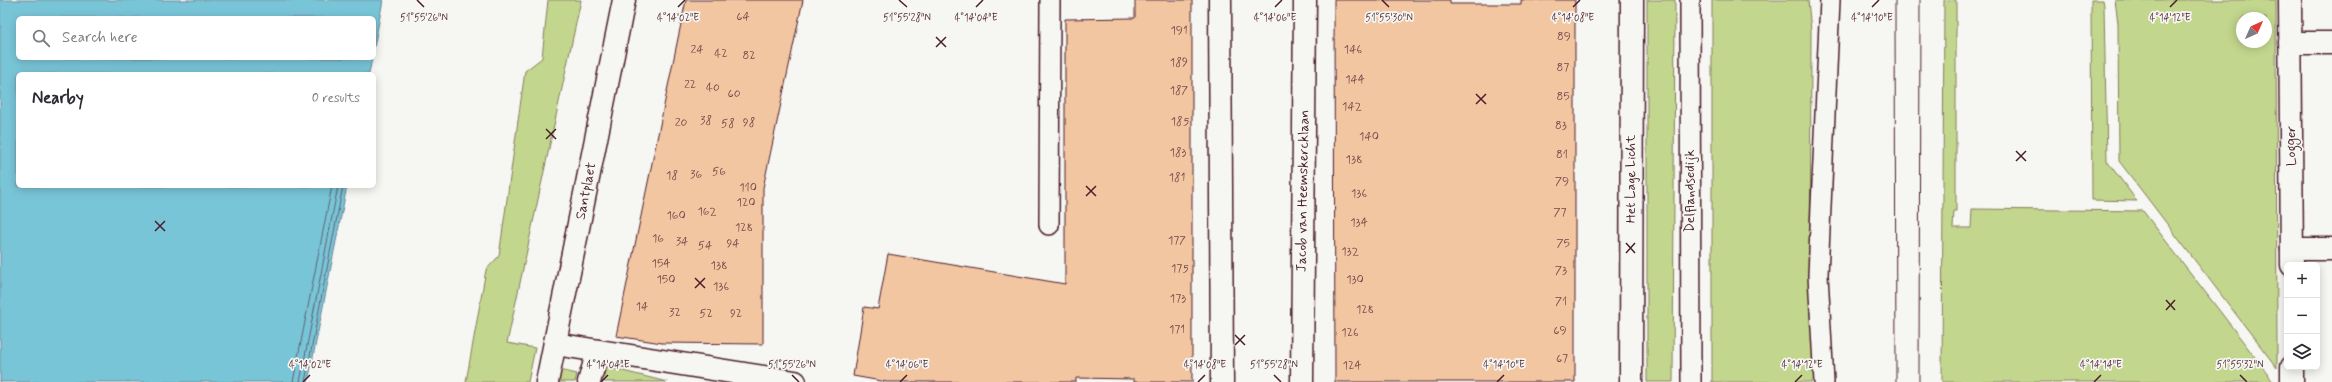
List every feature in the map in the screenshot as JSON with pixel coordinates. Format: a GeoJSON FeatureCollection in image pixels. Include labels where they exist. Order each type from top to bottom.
{"type":"FeatureCollection","features":[{"type":"Feature","properties":{"kind":"street","name":"Santplaet"},"geometry":{"type":"LineString","coordinates":[[547,382],[624,0]]}},
{"type":"Feature","properties":{"kind":"street"},"geometry":{"type":"LineString","coordinates":[[1220,0],[1222,382]]}},
{"type":"Feature","properties":{"kind":"street","name":"Jacob van Heemskercklaan"},"geometry":{"type":"LineString","coordinates":[[1302,382],[1305,0]]}},
{"type":"Feature","properties":{"kind":"street","name":"Het Lage Licht"},"geometry":{"type":"LineString","coordinates":[[1631,382],[1632,0]]}},
{"type":"Feature","properties":{"kind":"street","name":"Logger"},"geometry":{"type":"LineString","coordinates":[[2290,0],[2292,257],[2332,249]]}},
{"type":"Feature","properties":{"kind":"street"},"geometry":{"type":"LineString","coordinates":[[2290,43],[2332,43]]}},
{"type":"Feature","properties":{"kind":"street"},"geometry":{"type":"LineString","coordinates":[[555,344],[795,382]]}},
{"type":"Feature","properties":{"kind":"street"},"geometry":{"type":"LineString","coordinates":[[589,382],[598,351]]}},
{"type":"Feature","properties":{"kind":"street"},"geometry":{"type":"LineString","coordinates":[[2292,370],[2292,382]]}},
{"type":"Feature","properties":{"kind":"lane"},"geometry":{"type":"LineString","coordinates":[[1049,225],[1050,0]]}},
{"type":"Feature","properties":{"kind":"lane","name":"Delflandsedijk"},"geometry":{"type":"LineString","coordinates":[[1690,0],[1691,382]]}},
{"type":"Feature","properties":{"kind":"lane"},"geometry":{"type":"LineString","coordinates":[[1824,382],[1818,275],[1830,0]]}},
{"type":"Feature","properties":{"kind":"green space"},"geometry":{"type":"Polygon","coordinates":[[[548,0],[581,0],[507,343],[535,348],[528,382],[466,382],[486,270],[499,256],[525,71],[542,58],[548,0]]]}},
{"type":"Feature","properties":{"kind":"green space"},"geometry":{"type":"Polygon","coordinates":[[[1647,0],[1675,0],[1673,382],[1647,382],[1647,0]]]}},
{"type":"Feature","properties":{"kind":"green space"},"geometry":{"type":"Polygon","coordinates":[[[1712,0],[1808,0],[1811,31],[1810,314],[1816,382],[1712,382],[1712,0]]]}},
{"type":"Feature","properties":{"kind":"green space"},"geometry":{"type":"Polygon","coordinates":[[[1944,0],[1956,0],[1956,211],[1954,211],[1953,228],[1971,228],[1972,209],[2143,211],[2274,382],[1942,382],[1944,0]]]}},
{"type":"Feature","properties":{"kind":"green space"},"geometry":{"type":"Polygon","coordinates":[[[2091,0],[2103,0],[2104,6],[2107,161],[2137,201],[2092,200],[2091,0]]]}},
{"type":"Feature","properties":{"kind":"green space"},"geometry":{"type":"Polygon","coordinates":[[[2115,0],[2276,0],[2277,368],[2119,161],[2118,23],[2115,0]]]}},
{"type":"Feature","properties":{"kind":"green space"},"geometry":{"type":"Polygon","coordinates":[[[607,367],[667,382],[602,382],[607,367]]]}},
{"type":"Feature","properties":{"kind":"green space"},"geometry":{"type":"Polygon","coordinates":[[[560,370],[577,374],[575,382],[558,382],[560,370]]]}},
{"type":"Feature","properties":{"kind":"water"},"geometry":{"type":"Polygon","coordinates":[[[0,0],[383,0],[376,37],[376,16],[16,16],[16,60],[372,60],[369,72],[16,72],[16,188],[347,188],[308,382],[0,382],[0,0]]]}},
{"type":"Feature","properties":{"kind":"building"},"geometry":{"type":"Polygon","coordinates":[[[686,0],[803,0],[763,188],[763,344],[662,343],[616,336],[686,0]]]}},
{"type":"Feature","properties":{"kind":"building"},"geometry":{"type":"Polygon","coordinates":[[[1135,0],[1192,0],[1192,382],[1134,382],[1134,379],[1076,378],[1076,382],[887,382],[853,376],[864,307],[878,309],[888,254],[1065,284],[1065,19],[1135,18],[1135,0]]]}},
{"type":"Feature","properties":{"kind":"building"},"geometry":{"type":"Polygon","coordinates":[[[1334,0],[1450,0],[1450,4],[1521,4],[1521,0],[1575,0],[1575,382],[1335,382],[1334,0]]]}},
{"type":"Feature","properties":{"kind":"tram line"},"geometry":{"type":"LineString","coordinates":[[1895,0],[1896,382]]}},
{"type":"Feature","properties":{"kind":"tram line"},"geometry":{"type":"LineString","coordinates":[[1919,382],[1920,0]]}}]}
